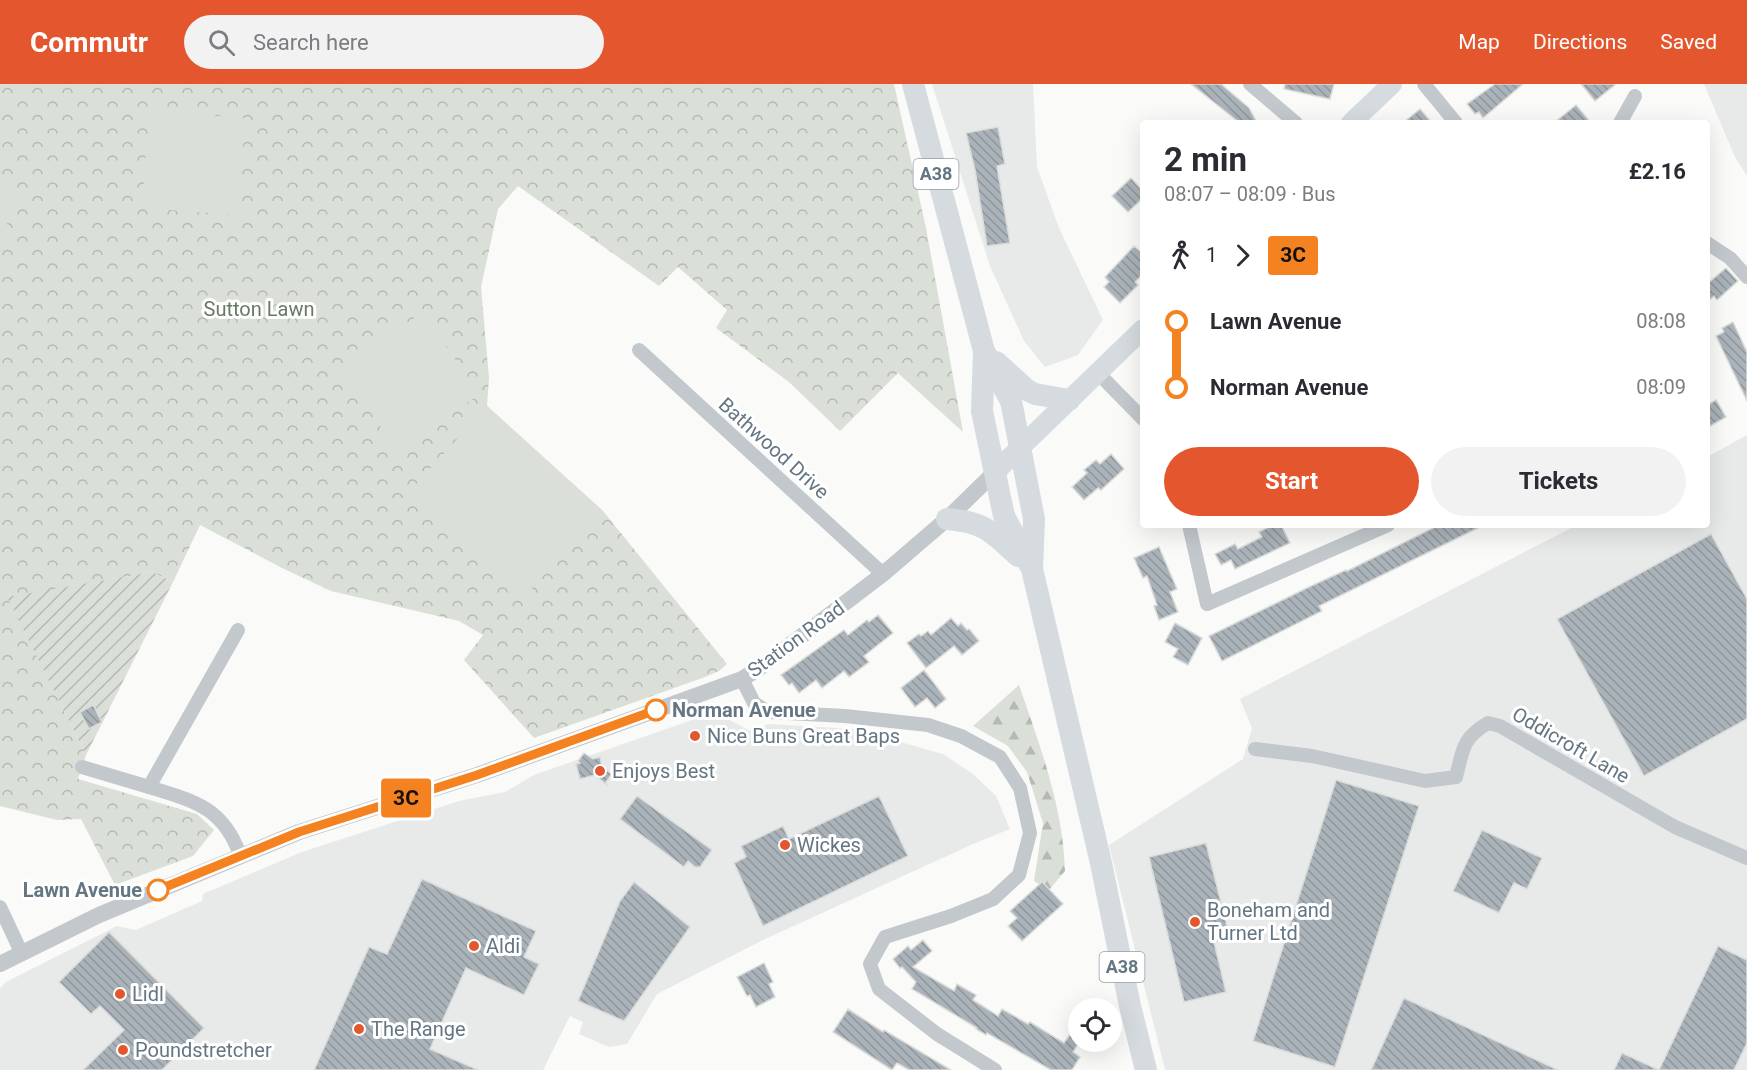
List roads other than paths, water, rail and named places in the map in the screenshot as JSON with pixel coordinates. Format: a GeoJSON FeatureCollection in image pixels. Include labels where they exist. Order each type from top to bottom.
{"type":"FeatureCollection","features":[{"type":"Feature","properties":{"kind":"highway","name":"A38"},"geometry":{"type":"LineString","coordinates":[[913,84],[984,351],[1011,402],[1034,519],[1032,569]]}},
{"type":"Feature","properties":{"kind":"highway","name":"A38"},"geometry":{"type":"LineString","coordinates":[[984,351],[982,411],[995,472],[1007,523],[1032,569],[1101,863],[1130,1006],[1146,1070]]}},
{"type":"Feature","properties":{"kind":"highway"},"geometry":{"type":"LineString","coordinates":[[984,351],[1027,390],[1035,394],[1069,400]]}},
{"type":"Feature","properties":{"kind":"highway"},"geometry":{"type":"LineString","coordinates":[[947,519],[972,522],[986,528],[1032,569]]}},
{"type":"Feature","properties":{"kind":"main road"},"geometry":{"type":"LineString","coordinates":[[1354,120],[1392,84]]}},
{"type":"Feature","properties":{"kind":"main road","name":"Station Road"},"geometry":{"type":"LineString","coordinates":[[995,472],[1140,332]]}},
{"type":"Feature","properties":{"kind":"street"},"geometry":{"type":"LineString","coordinates":[[1250,84],[1292,120]]}},
{"type":"Feature","properties":{"kind":"street"},"geometry":{"type":"LineString","coordinates":[[1424,84],[1454,120]]}},
{"type":"Feature","properties":{"kind":"street"},"geometry":{"type":"LineString","coordinates":[[1622,120],[1635,96]]}},
{"type":"Feature","properties":{"kind":"street"},"geometry":{"type":"LineString","coordinates":[[1710,245],[1730,258],[1747,277]]}},
{"type":"Feature","properties":{"kind":"street","name":"Bathwood Drive"},"geometry":{"type":"LineString","coordinates":[[639,350],[883,574]]}},
{"type":"Feature","properties":{"kind":"street"},"geometry":{"type":"LineString","coordinates":[[1098,374],[1140,416]]}},
{"type":"Feature","properties":{"kind":"street","name":"Station Road"},"geometry":{"type":"LineString","coordinates":[[0,964],[99,915],[299,832],[542,752],[742,678],[761,667],[883,574],[947,519],[995,472]]}},
{"type":"Feature","properties":{"kind":"street"},"geometry":{"type":"LineString","coordinates":[[1190,528],[1207,604],[1381,528]]}},
{"type":"Feature","properties":{"kind":"street"},"geometry":{"type":"LineString","coordinates":[[149,787],[238,630]]}},
{"type":"Feature","properties":{"kind":"street"},"geometry":{"type":"LineString","coordinates":[[742,678],[754,703],[768,712],[845,716],[928,725],[961,736],[1000,757],[1010,772],[1020,788],[1030,833],[1019,875],[993,899],[951,916],[885,937],[870,964],[879,989],[937,1034],[995,1070]]}},
{"type":"Feature","properties":{"kind":"street","name":"Oddicroft Lane"},"geometry":{"type":"LineString","coordinates":[[1255,749],[1312,756],[1425,781],[1456,777],[1465,741],[1476,730],[1488,723],[1500,726],[1675,827],[1747,858]]}},
{"type":"Feature","properties":{"kind":"street"},"geometry":{"type":"LineString","coordinates":[[82,767],[188,799],[210,812],[225,825],[234,837],[240,855]]}},
{"type":"Feature","properties":{"kind":"street"},"geometry":{"type":"LineString","coordinates":[[0,907],[22,954]]}},
{"type":"Feature","properties":{"kind":"place","name":"Norman Avenue"},"geometry":{"type":"Point","coordinates":[656,710]}},
{"type":"Feature","properties":{"kind":"place","name":"Nice Buns Great Baps"},"geometry":{"type":"Point","coordinates":[695,736]}},
{"type":"Feature","properties":{"kind":"place","name":"Enjoys Best"},"geometry":{"type":"Point","coordinates":[600,771]}},
{"type":"Feature","properties":{"kind":"place","name":"Wickes"},"geometry":{"type":"Point","coordinates":[785,845]}},
{"type":"Feature","properties":{"kind":"place","name":"Lawn Avenue"},"geometry":{"type":"Point","coordinates":[158,890]}},
{"type":"Feature","properties":{"kind":"place","name":"Boneham and Turner Ltd"},"geometry":{"type":"Point","coordinates":[1195,922]}},
{"type":"Feature","properties":{"kind":"place","name":"Aldi"},"geometry":{"type":"Point","coordinates":[474,946]}},
{"type":"Feature","properties":{"kind":"place","name":"Lidl"},"geometry":{"type":"Point","coordinates":[120,994]}},
{"type":"Feature","properties":{"kind":"place","name":"The Range"},"geometry":{"type":"Point","coordinates":[359,1029]}},
{"type":"Feature","properties":{"kind":"place","name":"Poundstretcher"},"geometry":{"type":"Point","coordinates":[123,1050]}},
{"type":"Feature","properties":{"kind":"park label","name":"Sutton Lawn"},"geometry":{"type":"Point","coordinates":[259,309]}}]}
